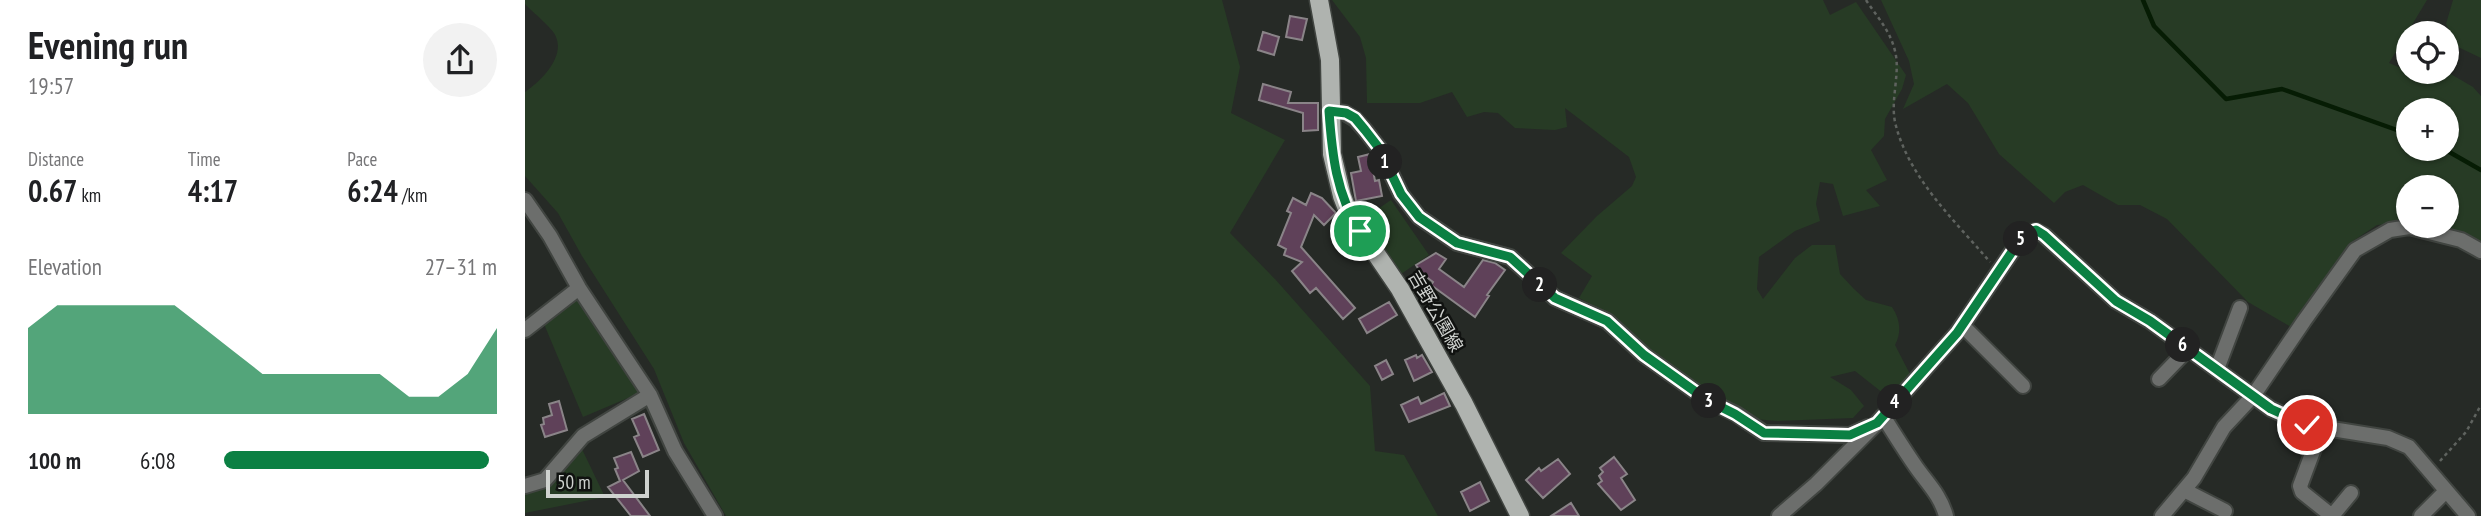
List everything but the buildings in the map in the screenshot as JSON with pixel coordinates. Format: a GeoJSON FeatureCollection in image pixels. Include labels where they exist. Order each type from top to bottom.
{"type":"FeatureCollection","features":[{"type":"Feature","properties":{"kind":"main road","name":"吉野公園線"},"geometry":{"type":"LineString","coordinates":[[1319,0],[1330,60],[1329,111],[1334,166],[1349,214],[1407,300],[1464,404],[1520,516]]}},
{"type":"Feature","properties":{"kind":"street"},"geometry":{"type":"LineString","coordinates":[[1329,111],[1346,113],[1355,118],[1379,148],[1401,194],[1419,217],[1457,243],[1510,257],[1555,298],[1607,321],[1644,355],[1707,400],[1764,433],[1850,435],[1880,419]]}},
{"type":"Feature","properties":{"kind":"street"},"geometry":{"type":"LineString","coordinates":[[525,200],[650,395],[675,451],[715,516]]}},
{"type":"Feature","properties":{"kind":"street"},"geometry":{"type":"LineString","coordinates":[[2162,516],[2194,478],[2224,427],[2253,396],[2355,250],[2390,230],[2409,227],[2461,240],[2481,251]]}},
{"type":"Feature","properties":{"kind":"street"},"geometry":{"type":"LineString","coordinates":[[1779,516],[1816,484],[1880,419],[1962,326],[2024,234],[2036,230],[2116,301],[2150,321],[2271,409],[2307,425],[2388,438],[2409,447],[2468,516]]}},
{"type":"Feature","properties":{"kind":"street"},"geometry":{"type":"LineString","coordinates":[[525,330],[579,288]]}},
{"type":"Feature","properties":{"kind":"street"},"geometry":{"type":"LineString","coordinates":[[2217,369],[2240,308]]}},
{"type":"Feature","properties":{"kind":"street"},"geometry":{"type":"LineString","coordinates":[[1962,326],[2023,386]]}},
{"type":"Feature","properties":{"kind":"street"},"geometry":{"type":"LineString","coordinates":[[2159,379],[2188,349]]}},
{"type":"Feature","properties":{"kind":"street"},"geometry":{"type":"LineString","coordinates":[[525,486],[545,480],[583,436],[650,395]]}},
{"type":"Feature","properties":{"kind":"street"},"geometry":{"type":"LineString","coordinates":[[1880,419],[1935,490],[1942,501],[1946,516]]}},
{"type":"Feature","properties":{"kind":"street"},"geometry":{"type":"LineString","coordinates":[[2322,427],[2300,486],[2302,492],[2332,516],[2350,493]]}},
{"type":"Feature","properties":{"kind":"street"},"geometry":{"type":"LineString","coordinates":[[2184,490],[2225,511]]}},
{"type":"Feature","properties":{"kind":"street"},"geometry":{"type":"LineString","coordinates":[[2421,516],[2446,491]]}},
{"type":"Feature","properties":{"kind":"path"},"geometry":{"type":"LineString","coordinates":[[1866,0],[1885,25],[1896,52],[1895,123],[1905,151],[1924,184],[1999,273]]}},
{"type":"Feature","properties":{"kind":"path"},"geometry":{"type":"LineString","coordinates":[[2430,472],[2466,432],[2481,405]]}},
{"type":"Feature","properties":{"kind":"green space"},"geometry":{"type":"Polygon","coordinates":[[[525,0],[1222,0],[1240,67],[1231,113],[1285,140],[1230,233],[1275,279],[1370,386],[1375,451],[1404,455],[1438,516],[726,516],[684,443],[654,369],[558,213],[525,176],[525,92],[549,69],[558,45],[554,33],[525,4],[525,0]]]}},
{"type":"Feature","properties":{"kind":"green space"},"geometry":{"type":"Polygon","coordinates":[[[1332,0],[1823,0],[1830,15],[1856,2],[1906,75],[1902,89],[1885,119],[1884,136],[1871,150],[1887,180],[1866,190],[1880,206],[1843,216],[1833,184],[1820,182],[1816,204],[1820,221],[1795,231],[1759,257],[1757,289],[1763,299],[1795,258],[1812,245],[1835,245],[1840,274],[1866,300],[1892,307],[1895,312],[1899,330],[1895,345],[1912,378],[1893,401],[1855,371],[1830,377],[1851,390],[1864,406],[1853,418],[1777,421],[1754,419],[1731,403],[1693,388],[1594,306],[1579,298],[1592,276],[1561,253],[1597,216],[1632,186],[1636,177],[1629,157],[1565,108],[1567,127],[1555,130],[1515,128],[1498,113],[1484,112],[1467,117],[1452,92],[1420,103],[1367,103],[1366,58],[1360,37],[1332,0]]]}},
{"type":"Feature","properties":{"kind":"green space"},"geometry":{"type":"Polygon","coordinates":[[[1881,0],[2427,0],[2414,21],[2396,21],[2396,51],[2389,63],[2396,66],[2396,84],[2459,84],[2459,79],[2473,87],[2481,96],[2481,248],[2459,237],[2459,175],[2396,175],[2396,223],[2377,225],[2350,243],[2291,327],[2248,302],[2167,219],[2140,205],[2118,205],[2083,185],[2065,192],[2054,203],[1999,154],[1968,103],[1947,84],[1903,109],[1914,84],[1909,61],[1881,0]]]}},
{"type":"Feature","properties":{"kind":"green space"},"geometry":{"type":"Polygon","coordinates":[[[2453,0],[2481,0],[2481,58],[2459,47],[2459,21],[2447,21],[2453,0]]]}},
{"type":"Feature","properties":{"kind":"green space"},"geometry":{"type":"Polygon","coordinates":[[[1391,200],[1429,255],[1401,274],[1363,219],[1391,200]]]}},
{"type":"Feature","properties":{"kind":"green space"},"geometry":{"type":"Polygon","coordinates":[[[583,288],[647,390],[583,417],[544,324],[583,288]]]}},
{"type":"Feature","properties":{"kind":"green space"},"geometry":{"type":"Polygon","coordinates":[[[580,445],[605,497],[525,513],[525,490],[580,445]]]}},
{"type":"Feature","properties":{"kind":"waterway"},"geometry":{"type":"LineString","coordinates":[[2143,0],[2154,26],[2226,99],[2282,89],[2396,130]]}},
{"type":"Feature","properties":{"kind":"waterway"},"geometry":{"type":"LineString","coordinates":[[2459,158],[2481,170]]}},
{"type":"Feature","properties":{"kind":"route"},"geometry":{"type":"LineString","coordinates":[[1360,231],[1349,214],[1337,178],[1329,111],[1346,113],[1355,118],[1379,148],[1401,194],[1419,217],[1457,243],[1510,257],[1555,298],[1607,321],[1644,355],[1707,400],[1764,433],[1850,435],[1877,423],[1957,333],[2024,234],[2036,230],[2116,301],[2150,321],[2271,409],[2307,425]]}}]}
